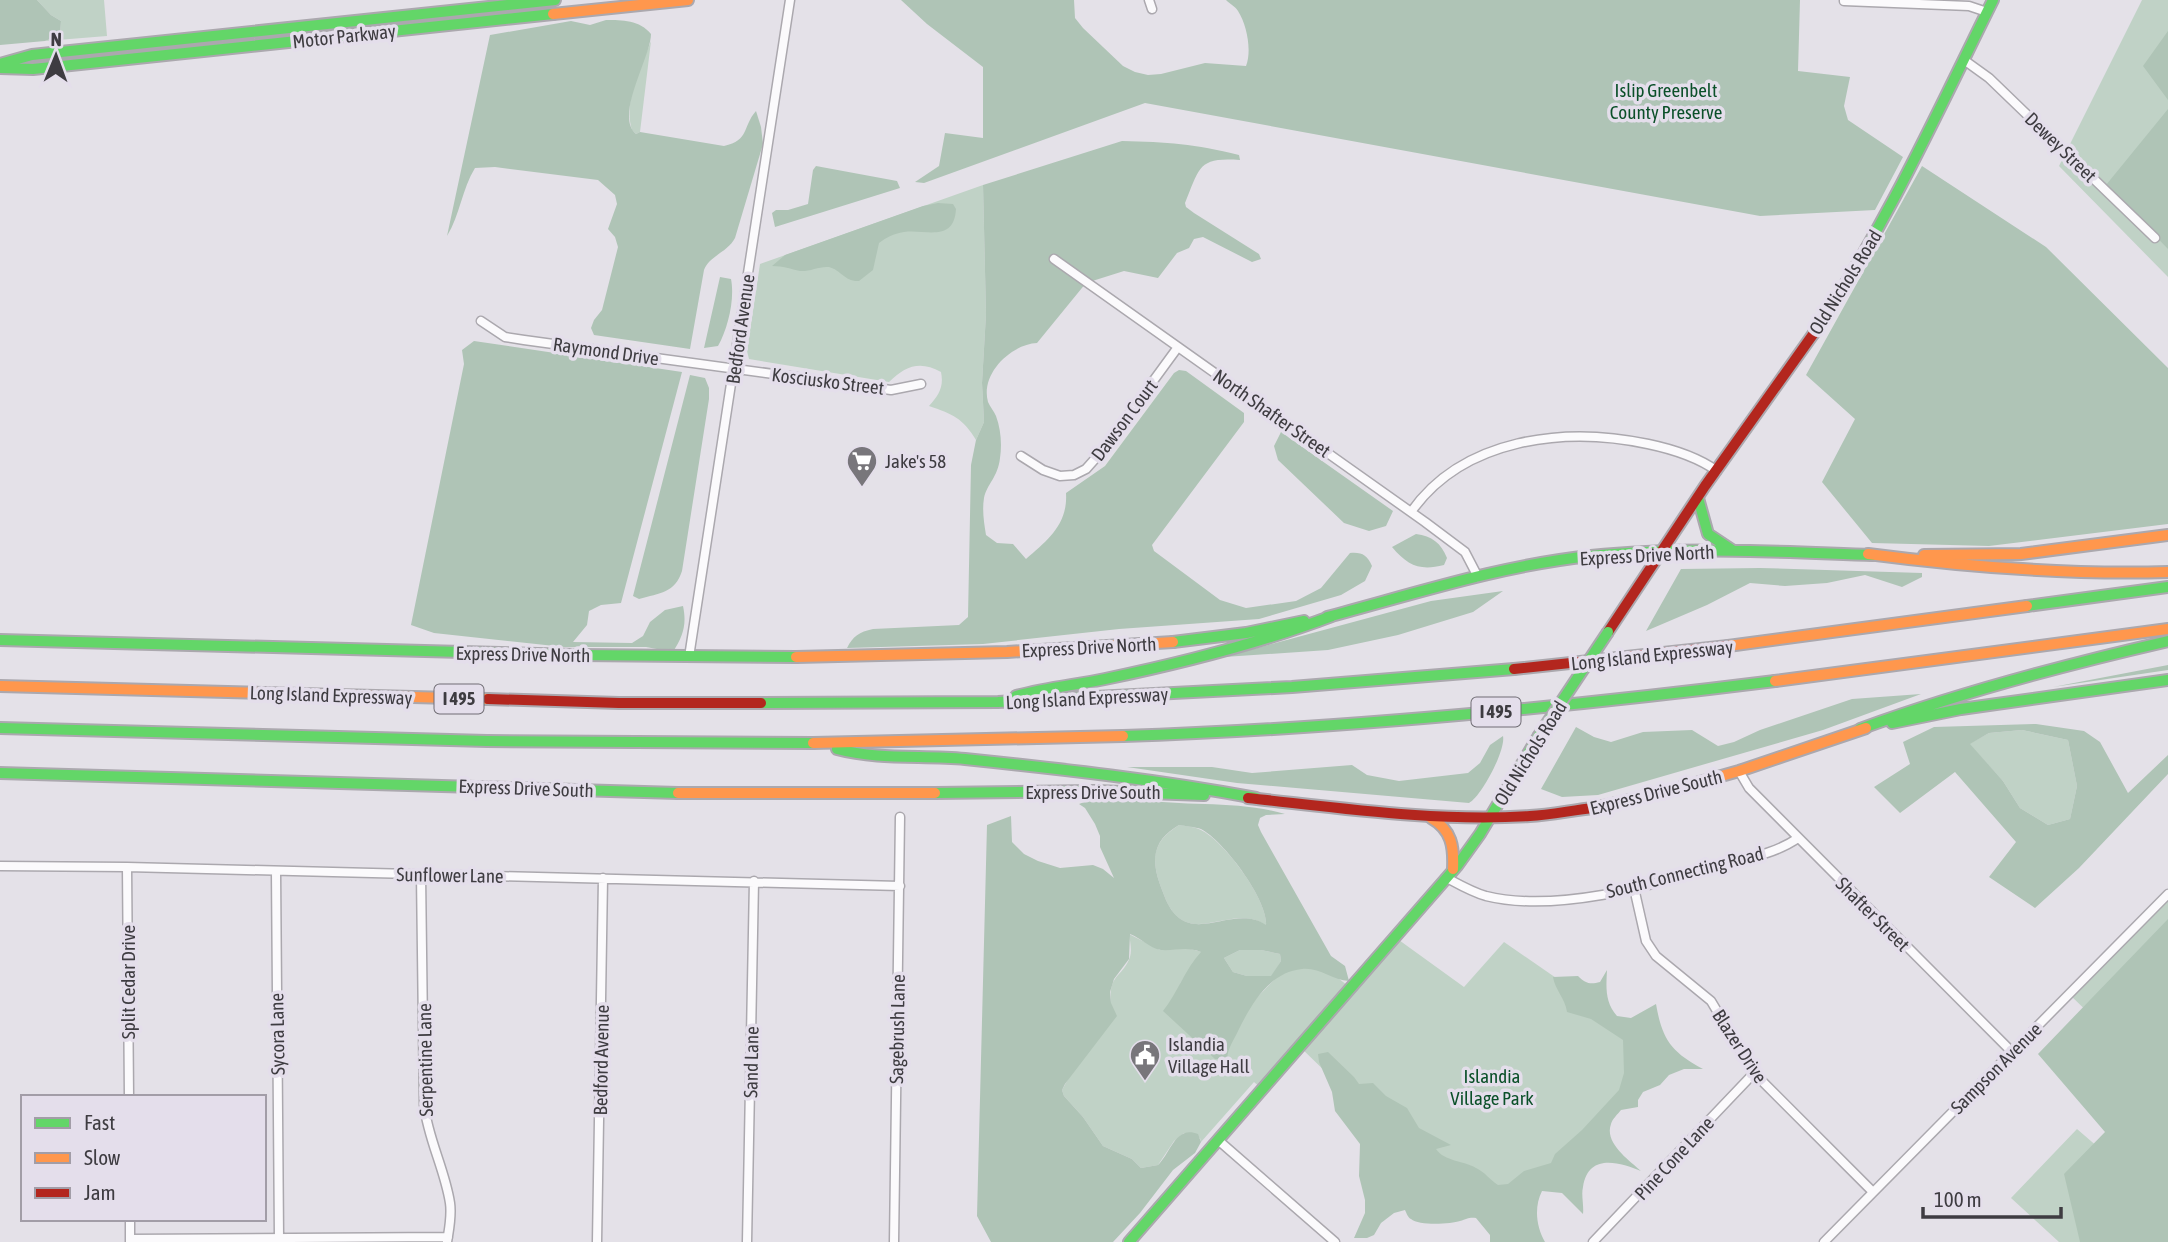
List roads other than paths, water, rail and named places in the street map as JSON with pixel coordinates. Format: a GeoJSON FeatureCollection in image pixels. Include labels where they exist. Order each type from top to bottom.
{"type":"FeatureCollection","features":[{"type":"Feature","properties":{"kind":"main road","name":"Motor Parkway"},"geometry":{"type":"LineString","coordinates":[[0,66],[32,55],[555,0]]}},
{"type":"Feature","properties":{"kind":"main road","name":"Motor Parkway"},"geometry":{"type":"LineString","coordinates":[[0,66],[33,69],[623,4],[688,0]]}},
{"type":"Feature","properties":{"kind":"main road","name":"Old Nichols Road"},"geometry":{"type":"LineString","coordinates":[[1129,1242],[1450,874],[1490,817],[1538,737],[1662,551],[1851,278],[1880,227],[1993,0]]}},
{"type":"Feature","properties":{"kind":"main road"},"geometry":{"type":"LineString","coordinates":[[1698,498],[1708,534],[1735,551]]}},
{"type":"Feature","properties":{"kind":"main road","name":"Express Drive North"},"geometry":{"type":"LineString","coordinates":[[0,640],[689,657],[943,654],[1144,644],[1223,636],[1332,616],[1478,577],[1588,556],[1662,551],[1955,556],[2021,554],[2168,535]]}},
{"type":"Feature","properties":{"kind":"main road"},"geometry":{"type":"LineString","coordinates":[[1868,554],[1929,563],[2074,575],[2168,572]]}},
{"type":"Feature","properties":{"kind":"main road","name":"Long Island Expressway"},"geometry":{"type":"LineString","coordinates":[[0,686],[619,703],[998,702],[1292,687],[1559,665],[1778,641],[2168,587]]}},
{"type":"Feature","properties":{"kind":"main road"},"geometry":{"type":"LineString","coordinates":[[998,702],[1035,690],[1105,679],[1286,634],[1332,616]]}},
{"type":"Feature","properties":{"kind":"main road","name":"Long Island Expressway"},"geometry":{"type":"LineString","coordinates":[[0,728],[562,743],[819,744],[1101,737],[1437,717],[1748,685],[2168,629]]}},
{"type":"Feature","properties":{"kind":"main road"},"geometry":{"type":"LineString","coordinates":[[1860,730],[1914,708],[1992,685],[2168,641]]}},
{"type":"Feature","properties":{"kind":"main road","name":"Express Drive South"},"geometry":{"type":"LineString","coordinates":[[0,773],[672,792],[837,794],[1111,791],[1256,798],[1425,816],[1531,816],[1618,804],[1739,771],[1860,730],[1961,709],[2168,680]]}},
{"type":"Feature","properties":{"kind":"main road"},"geometry":{"type":"LineString","coordinates":[[0,735],[26,728]]}},
{"type":"Feature","properties":{"kind":"main road"},"geometry":{"type":"LineString","coordinates":[[819,744],[856,754],[1004,762],[1256,798]]}},
{"type":"Feature","properties":{"kind":"main road"},"geometry":{"type":"LineString","coordinates":[[1425,816],[1442,825],[1450,834],[1454,849],[1450,874]]}},
{"type":"Feature","properties":{"kind":"street","name":"Bedford Avenue"},"geometry":{"type":"LineString","coordinates":[[689,657],[790,0]]}},
{"type":"Feature","properties":{"kind":"street"},"geometry":{"type":"LineString","coordinates":[[1844,1],[1969,6],[1987,12]]}},
{"type":"Feature","properties":{"kind":"street","name":"Dewey Street"},"geometry":{"type":"LineString","coordinates":[[1964,60],[1989,78],[2155,238]]}},
{"type":"Feature","properties":{"kind":"street","name":"North Shafter Street"},"geometry":{"type":"LineString","coordinates":[[1054,259],[1465,552],[1478,577]]}},
{"type":"Feature","properties":{"kind":"street","name":"Raymond Drive"},"geometry":{"type":"LineString","coordinates":[[481,321],[505,337],[734,369]]}},
{"type":"Feature","properties":{"kind":"street","name":"Dawson Court"},"geometry":{"type":"LineString","coordinates":[[1021,456],[1043,470],[1060,476],[1074,475],[1086,468],[1102,451],[1178,347]]}},
{"type":"Feature","properties":{"kind":"street","name":"Kosciusko Street"},"geometry":{"type":"LineString","coordinates":[[734,369],[891,390],[922,384]]}},
{"type":"Feature","properties":{"kind":"street"},"geometry":{"type":"LineString","coordinates":[[1411,512],[1422,496],[1450,472],[1500,449],[1537,439],[1587,436],[1635,441],[1688,455],[1717,471]]}},
{"type":"Feature","properties":{"kind":"street","name":"Shafter Street"},"geometry":{"type":"LineString","coordinates":[[1739,771],[1749,788],[2013,1052]]}},
{"type":"Feature","properties":{"kind":"street","name":"Sagebrush Lane"},"geometry":{"type":"LineString","coordinates":[[894,1242],[900,817]]}},
{"type":"Feature","properties":{"kind":"street","name":"South Connecting Road"},"geometry":{"type":"LineString","coordinates":[[1450,874],[1472,891],[1510,900],[1555,900],[1671,880],[1775,850],[1798,838]]}},
{"type":"Feature","properties":{"kind":"street","name":"Sunflower Lane"},"geometry":{"type":"LineString","coordinates":[[0,866],[900,886]]}},
{"type":"Feature","properties":{"kind":"street","name":"Split Cedar Drive"},"geometry":{"type":"LineString","coordinates":[[127,867],[129,1095]]}},
{"type":"Feature","properties":{"kind":"street","name":"Sycora Lane"},"geometry":{"type":"LineString","coordinates":[[276,871],[279,1238]]}},
{"type":"Feature","properties":{"kind":"street","name":"Serpentine Lane"},"geometry":{"type":"LineString","coordinates":[[421,875],[424,1105],[426,1123],[450,1202],[447,1239]]}},
{"type":"Feature","properties":{"kind":"street","name":"Bedford Avenue"},"geometry":{"type":"LineString","coordinates":[[597,1242],[603,878]]}},
{"type":"Feature","properties":{"kind":"street","name":"Sand Lane"},"geometry":{"type":"LineString","coordinates":[[747,1242],[754,881]]}},
{"type":"Feature","properties":{"kind":"street","name":"Blazer Drive"},"geometry":{"type":"LineString","coordinates":[[1634,888],[1644,933],[1651,949],[1662,962],[1711,1001],[1754,1073],[1872,1191]]}},
{"type":"Feature","properties":{"kind":"street","name":"Sampson Avenue"},"geometry":{"type":"LineString","coordinates":[[1824,1242],[2168,894]]}},
{"type":"Feature","properties":{"kind":"street","name":"Pine Cone Lane"},"geometry":{"type":"LineString","coordinates":[[1593,1242],[1754,1073]]}},
{"type":"Feature","properties":{"kind":"street"},"geometry":{"type":"LineString","coordinates":[[1218,1140],[1335,1242]]}},
{"type":"Feature","properties":{"kind":"street"},"geometry":{"type":"LineString","coordinates":[[130,1221],[130,1241],[447,1239]]}},
{"type":"Feature","properties":{"kind":"place","name":"Jake's 58"},"geometry":{"type":"Point","coordinates":[862,488]}},
{"type":"Feature","properties":{"kind":"place","name":"Islandia Village Hall"},"geometry":{"type":"Point","coordinates":[1145,1082]}},
{"type":"Feature","properties":{"kind":"park label","name":"Islip Greenbelt County Preserve"},"geometry":{"type":"Point","coordinates":[1666,101]}},
{"type":"Feature","properties":{"kind":"park label","name":"Islandia Village Park"},"geometry":{"type":"Point","coordinates":[1492,1087]}}]}
